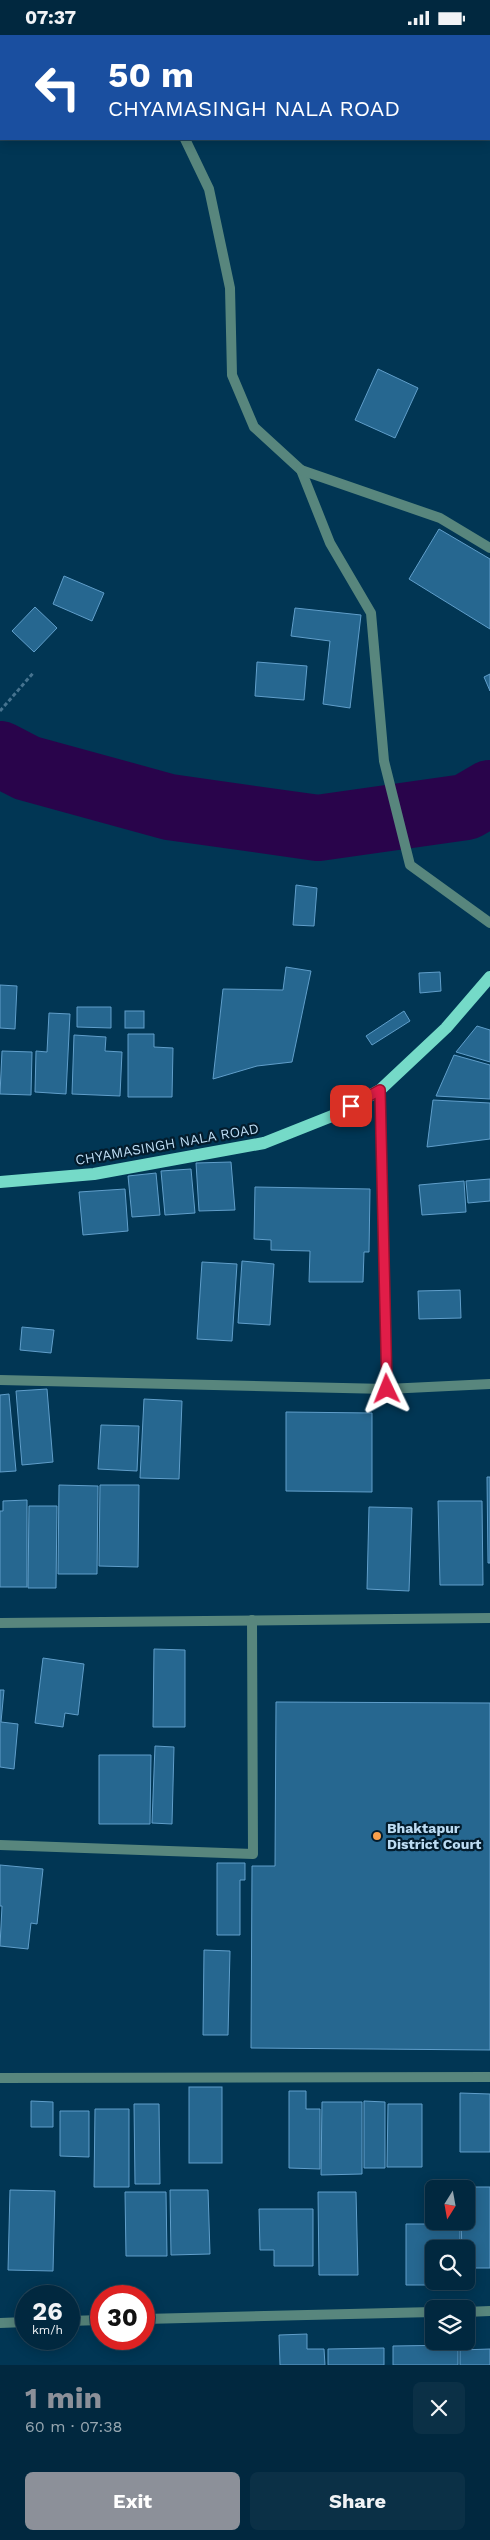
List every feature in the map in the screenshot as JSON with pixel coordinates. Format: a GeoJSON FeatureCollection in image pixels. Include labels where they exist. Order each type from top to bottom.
{"type":"FeatureCollection","features":[{"type":"Feature","properties":{"kind":"main road","name":"CHYAMASINGH NALA ROAD"},"geometry":{"type":"LineString","coordinates":[[0,1182],[94,1173],[264,1143],[337,1114],[380,1090],[446,1028],[490,977]]}},
{"type":"Feature","properties":{"kind":"street"},"geometry":{"type":"LineString","coordinates":[[185,140],[209,189],[230,288],[232,375],[254,427],[301,470],[440,518],[490,548]]}},
{"type":"Feature","properties":{"kind":"street"},"geometry":{"type":"LineString","coordinates":[[301,470],[330,543],[371,613],[384,761],[410,865],[490,923]]}},
{"type":"Feature","properties":{"kind":"street"},"geometry":{"type":"LineString","coordinates":[[380,1090],[387,1389]]}},
{"type":"Feature","properties":{"kind":"street"},"geometry":{"type":"LineString","coordinates":[[0,1380],[387,1389],[490,1384]]}},
{"type":"Feature","properties":{"kind":"street"},"geometry":{"type":"LineString","coordinates":[[0,1623],[490,1618]]}},
{"type":"Feature","properties":{"kind":"street"},"geometry":{"type":"LineString","coordinates":[[0,1845],[253,1854],[252,1621]]}},
{"type":"Feature","properties":{"kind":"street"},"geometry":{"type":"LineString","coordinates":[[0,2078],[490,2077]]}},
{"type":"Feature","properties":{"kind":"street"},"geometry":{"type":"LineString","coordinates":[[475,2311],[490,2311]]}},
{"type":"Feature","properties":{"kind":"street"},"geometry":{"type":"LineString","coordinates":[[155,2319],[425,2312]]}},
{"type":"Feature","properties":{"kind":"street"},"geometry":{"type":"LineString","coordinates":[[0,2323],[15,2322]]}},
{"type":"Feature","properties":{"kind":"path"},"geometry":{"type":"LineString","coordinates":[[0,711],[34,672]]}},
{"type":"Feature","properties":{"kind":"building"},"geometry":{"type":"Polygon","coordinates":[[[378,369],[418,388],[395,438],[355,420],[378,369]]]}},
{"type":"Feature","properties":{"kind":"building"},"geometry":{"type":"Polygon","coordinates":[[[439,529],[490,559],[490,629],[409,579],[439,529]]]}},
{"type":"Feature","properties":{"kind":"building"},"geometry":{"type":"Polygon","coordinates":[[[64,576],[104,593],[92,621],[53,604],[64,576]]]}},
{"type":"Feature","properties":{"kind":"building"},"geometry":{"type":"Polygon","coordinates":[[[35,607],[57,628],[34,652],[12,631],[35,607]]]}},
{"type":"Feature","properties":{"kind":"building"},"geometry":{"type":"Polygon","coordinates":[[[295,608],[361,615],[350,708],[323,704],[330,641],[291,636],[295,608]]]}},
{"type":"Feature","properties":{"kind":"building"},"geometry":{"type":"Polygon","coordinates":[[[257,662],[307,666],[304,700],[255,696],[257,662]]]}},
{"type":"Feature","properties":{"kind":"building"},"geometry":{"type":"Polygon","coordinates":[[[490,674],[490,691],[484,677],[490,674]]]}},
{"type":"Feature","properties":{"kind":"building"},"geometry":{"type":"Polygon","coordinates":[[[296,885],[317,888],[314,926],[293,925],[296,885]]]}},
{"type":"Feature","properties":{"kind":"building"},"geometry":{"type":"Polygon","coordinates":[[[286,967],[311,971],[292,1062],[257,1066],[213,1079],[223,989],[283,990],[286,967]]]}},
{"type":"Feature","properties":{"kind":"building"},"geometry":{"type":"Polygon","coordinates":[[[440,972],[441,991],[420,993],[419,973],[440,972]]]}},
{"type":"Feature","properties":{"kind":"building"},"geometry":{"type":"Polygon","coordinates":[[[0,985],[17,986],[15,1029],[0,1028],[0,985]]]}},
{"type":"Feature","properties":{"kind":"building"},"geometry":{"type":"Polygon","coordinates":[[[77,1007],[111,1007],[111,1028],[77,1027],[77,1007]]]}},
{"type":"Feature","properties":{"kind":"building"},"geometry":{"type":"Polygon","coordinates":[[[125,1011],[144,1011],[144,1028],[125,1028],[125,1011]]]}},
{"type":"Feature","properties":{"kind":"building"},"geometry":{"type":"Polygon","coordinates":[[[404,1011],[410,1021],[372,1045],[366,1036],[404,1011]]]}},
{"type":"Feature","properties":{"kind":"building"},"geometry":{"type":"Polygon","coordinates":[[[49,1013],[70,1014],[66,1094],[35,1092],[36,1051],[47,1052],[49,1013]]]}},
{"type":"Feature","properties":{"kind":"building"},"geometry":{"type":"Polygon","coordinates":[[[477,1026],[490,1030],[490,1062],[456,1052],[477,1026]]]}},
{"type":"Feature","properties":{"kind":"building"},"geometry":{"type":"Polygon","coordinates":[[[128,1034],[154,1034],[154,1047],[173,1048],[172,1097],[128,1097],[128,1034]]]}},
{"type":"Feature","properties":{"kind":"building"},"geometry":{"type":"Polygon","coordinates":[[[74,1035],[106,1037],[105,1051],[122,1052],[120,1096],[72,1094],[74,1035]]]}},
{"type":"Feature","properties":{"kind":"building"},"geometry":{"type":"Polygon","coordinates":[[[2,1051],[32,1052],[31,1095],[0,1094],[2,1051]]]}},
{"type":"Feature","properties":{"kind":"building"},"geometry":{"type":"Polygon","coordinates":[[[454,1055],[490,1065],[490,1099],[436,1096],[454,1055]]]}},
{"type":"Feature","properties":{"kind":"building"},"geometry":{"type":"Polygon","coordinates":[[[433,1100],[490,1103],[490,1139],[427,1147],[433,1100]]]}},
{"type":"Feature","properties":{"kind":"building"},"geometry":{"type":"Polygon","coordinates":[[[231,1162],[235,1210],[199,1211],[196,1163],[231,1162]]]}},
{"type":"Feature","properties":{"kind":"building"},"geometry":{"type":"Polygon","coordinates":[[[191,1169],[195,1213],[165,1215],[161,1171],[191,1169]]]}},
{"type":"Feature","properties":{"kind":"building"},"geometry":{"type":"Polygon","coordinates":[[[156,1173],[160,1215],[132,1217],[128,1176],[156,1173]]]}},
{"type":"Feature","properties":{"kind":"building"},"geometry":{"type":"Polygon","coordinates":[[[490,1179],[490,1201],[468,1203],[466,1181],[490,1179]]]}},
{"type":"Feature","properties":{"kind":"building"},"geometry":{"type":"Polygon","coordinates":[[[464,1181],[466,1212],[422,1215],[419,1185],[464,1181]]]}},
{"type":"Feature","properties":{"kind":"building"},"geometry":{"type":"Polygon","coordinates":[[[255,1187],[370,1189],[369,1252],[364,1252],[363,1282],[309,1282],[310,1251],[271,1250],[271,1240],[254,1239],[255,1187]]]}},
{"type":"Feature","properties":{"kind":"building"},"geometry":{"type":"Polygon","coordinates":[[[125,1189],[128,1231],[83,1235],[79,1192],[125,1189]]]}},
{"type":"Feature","properties":{"kind":"building"},"geometry":{"type":"Polygon","coordinates":[[[242,1261],[274,1264],[270,1325],[238,1323],[242,1261]]]}},
{"type":"Feature","properties":{"kind":"building"},"geometry":{"type":"Polygon","coordinates":[[[202,1262],[237,1264],[232,1341],[197,1339],[202,1262]]]}},
{"type":"Feature","properties":{"kind":"building"},"geometry":{"type":"Polygon","coordinates":[[[460,1290],[461,1318],[419,1319],[418,1291],[460,1290]]]}},
{"type":"Feature","properties":{"kind":"building"},"geometry":{"type":"Polygon","coordinates":[[[22,1327],[54,1330],[51,1353],[20,1350],[22,1327]]]}},
{"type":"Feature","properties":{"kind":"building"},"geometry":{"type":"Polygon","coordinates":[[[47,1389],[53,1462],[22,1465],[16,1391],[47,1389]]]}},
{"type":"Feature","properties":{"kind":"building"},"geometry":{"type":"Polygon","coordinates":[[[9,1394],[16,1471],[0,1472],[0,1395],[9,1394]]]}},
{"type":"Feature","properties":{"kind":"building"},"geometry":{"type":"Polygon","coordinates":[[[144,1399],[182,1401],[179,1479],[140,1478],[144,1399]]]}},
{"type":"Feature","properties":{"kind":"building"},"geometry":{"type":"Polygon","coordinates":[[[286,1412],[372,1413],[372,1492],[286,1491],[286,1412]]]}},
{"type":"Feature","properties":{"kind":"building"},"geometry":{"type":"Polygon","coordinates":[[[101,1425],[139,1426],[137,1471],[98,1469],[101,1425]]]}},
{"type":"Feature","properties":{"kind":"building"},"geometry":{"type":"Polygon","coordinates":[[[487,1477],[490,1477],[490,1563],[488,1563],[487,1477]]]}},
{"type":"Feature","properties":{"kind":"building"},"geometry":{"type":"Polygon","coordinates":[[[59,1485],[98,1486],[97,1574],[58,1574],[59,1485]]]}},
{"type":"Feature","properties":{"kind":"building"},"geometry":{"type":"Polygon","coordinates":[[[100,1485],[139,1485],[138,1567],[99,1566],[100,1485]]]}},
{"type":"Feature","properties":{"kind":"building"},"geometry":{"type":"Polygon","coordinates":[[[27,1500],[27,1587],[0,1587],[0,1511],[3,1511],[3,1501],[27,1500]]]}},
{"type":"Feature","properties":{"kind":"building"},"geometry":{"type":"Polygon","coordinates":[[[438,1501],[482,1501],[483,1585],[440,1585],[438,1501]]]}},
{"type":"Feature","properties":{"kind":"building"},"geometry":{"type":"Polygon","coordinates":[[[29,1506],[57,1506],[56,1588],[28,1588],[29,1506]]]}},
{"type":"Feature","properties":{"kind":"building"},"geometry":{"type":"Polygon","coordinates":[[[369,1507],[412,1508],[409,1591],[367,1589],[369,1507]]]}},
{"type":"Feature","properties":{"kind":"building"},"geometry":{"type":"Polygon","coordinates":[[[154,1649],[185,1650],[185,1727],[153,1727],[154,1649]]]}},
{"type":"Feature","properties":{"kind":"building"},"geometry":{"type":"Polygon","coordinates":[[[43,1658],[84,1664],[78,1715],[65,1713],[63,1727],[35,1723],[43,1658]]]}},
{"type":"Feature","properties":{"kind":"building"},"geometry":{"type":"Polygon","coordinates":[[[0,1690],[4,1690],[1,1722],[18,1724],[14,1769],[0,1767],[0,1690]]]}},
{"type":"Feature","properties":{"kind":"building"},"geometry":{"type":"Polygon","coordinates":[[[276,1702],[490,1703],[490,2050],[251,2048],[252,1866],[275,1866],[276,1702]]]}},
{"type":"Feature","properties":{"kind":"building"},"geometry":{"type":"Polygon","coordinates":[[[155,1746],[174,1747],[172,1824],[152,1823],[155,1746]]]}},
{"type":"Feature","properties":{"kind":"building"},"geometry":{"type":"Polygon","coordinates":[[[99,1755],[151,1755],[150,1824],[99,1824],[99,1755]]]}},
{"type":"Feature","properties":{"kind":"building"},"geometry":{"type":"Polygon","coordinates":[[[217,1863],[245,1863],[245,1880],[240,1880],[240,1935],[217,1935],[217,1863]]]}},
{"type":"Feature","properties":{"kind":"building"},"geometry":{"type":"Polygon","coordinates":[[[0,1865],[43,1869],[37,1924],[31,1923],[28,1949],[0,1946],[2,1906],[0,1906],[0,1865]]]}},
{"type":"Feature","properties":{"kind":"building"},"geometry":{"type":"Polygon","coordinates":[[[204,1950],[230,1951],[228,2035],[203,2035],[204,1950]]]}},
{"type":"Feature","properties":{"kind":"building"},"geometry":{"type":"Polygon","coordinates":[[[189,2087],[222,2087],[222,2163],[189,2163],[189,2087]]]}},
{"type":"Feature","properties":{"kind":"building"},"geometry":{"type":"Polygon","coordinates":[[[289,2091],[306,2091],[306,2109],[320,2109],[320,2169],[289,2168],[289,2091]]]}},
{"type":"Feature","properties":{"kind":"building"},"geometry":{"type":"Polygon","coordinates":[[[460,2093],[490,2094],[490,2152],[460,2152],[460,2093]]]}},
{"type":"Feature","properties":{"kind":"building"},"geometry":{"type":"Polygon","coordinates":[[[31,2101],[53,2102],[53,2127],[31,2127],[31,2101]]]}},
{"type":"Feature","properties":{"kind":"building"},"geometry":{"type":"Polygon","coordinates":[[[364,2101],[385,2102],[385,2168],[364,2168],[364,2101]]]}},
{"type":"Feature","properties":{"kind":"building"},"geometry":{"type":"Polygon","coordinates":[[[322,2102],[362,2102],[362,2174],[321,2175],[322,2102]]]}},
{"type":"Feature","properties":{"kind":"building"},"geometry":{"type":"Polygon","coordinates":[[[134,2104],[159,2104],[160,2184],[135,2184],[134,2104]]]}},
{"type":"Feature","properties":{"kind":"building"},"geometry":{"type":"Polygon","coordinates":[[[388,2104],[422,2104],[422,2167],[387,2167],[388,2104]]]}},
{"type":"Feature","properties":{"kind":"building"},"geometry":{"type":"Polygon","coordinates":[[[95,2109],[129,2109],[129,2187],[94,2187],[95,2109]]]}},
{"type":"Feature","properties":{"kind":"building"},"geometry":{"type":"Polygon","coordinates":[[[60,2111],[89,2111],[89,2157],[60,2156],[60,2111]]]}},
{"type":"Feature","properties":{"kind":"building"},"geometry":{"type":"Polygon","coordinates":[[[475,2187],[490,2187],[490,2268],[475,2268],[475,2240],[462,2240],[461,2230],[475,2230],[475,2187]]]}},
{"type":"Feature","properties":{"kind":"building"},"geometry":{"type":"Polygon","coordinates":[[[10,2190],[55,2191],[53,2271],[8,2270],[10,2190]]]}},
{"type":"Feature","properties":{"kind":"building"},"geometry":{"type":"Polygon","coordinates":[[[170,2190],[208,2190],[210,2254],[171,2255],[170,2190]]]}},
{"type":"Feature","properties":{"kind":"building"},"geometry":{"type":"Polygon","coordinates":[[[125,2192],[166,2192],[167,2256],[126,2256],[125,2192]]]}},
{"type":"Feature","properties":{"kind":"building"},"geometry":{"type":"Polygon","coordinates":[[[318,2192],[356,2192],[358,2275],[319,2275],[318,2192]]]}},
{"type":"Feature","properties":{"kind":"building"},"geometry":{"type":"Polygon","coordinates":[[[259,2209],[313,2209],[313,2266],[274,2266],[274,2250],[260,2250],[259,2209]]]}},
{"type":"Feature","properties":{"kind":"building"},"geometry":{"type":"Polygon","coordinates":[[[406,2224],[425,2224],[425,2230],[460,2230],[460,2240],[425,2240],[425,2285],[406,2285],[406,2224]]]}},
{"type":"Feature","properties":{"kind":"building"},"geometry":{"type":"Polygon","coordinates":[[[307,2334],[307,2349],[324,2349],[325,2365],[280,2365],[279,2335],[307,2334]]]}},
{"type":"Feature","properties":{"kind":"building"},"geometry":{"type":"Polygon","coordinates":[[[393,2346],[425,2346],[425,2350],[458,2350],[458,2365],[393,2365],[393,2346]]]}},
{"type":"Feature","properties":{"kind":"building"},"geometry":{"type":"Polygon","coordinates":[[[384,2348],[384,2365],[328,2365],[328,2349],[384,2348]]]}},
{"type":"Feature","properties":{"kind":"building"},"geometry":{"type":"Polygon","coordinates":[[[490,2349],[490,2365],[460,2365],[460,2350],[490,2349]]]}},
{"type":"Feature","properties":{"kind":"waterway"},"geometry":{"type":"LineString","coordinates":[[0,754],[27,768],[169,807],[318,828],[466,807],[490,793]]}},
{"type":"Feature","properties":{"kind":"place","name":"Bhaktapur District Court"},"geometry":{"type":"Point","coordinates":[377,1836]}},
{"type":"Feature","properties":{"kind":"route"},"geometry":{"type":"LineString","coordinates":[[351,1106],[380,1090],[387,1389]]}}]}
